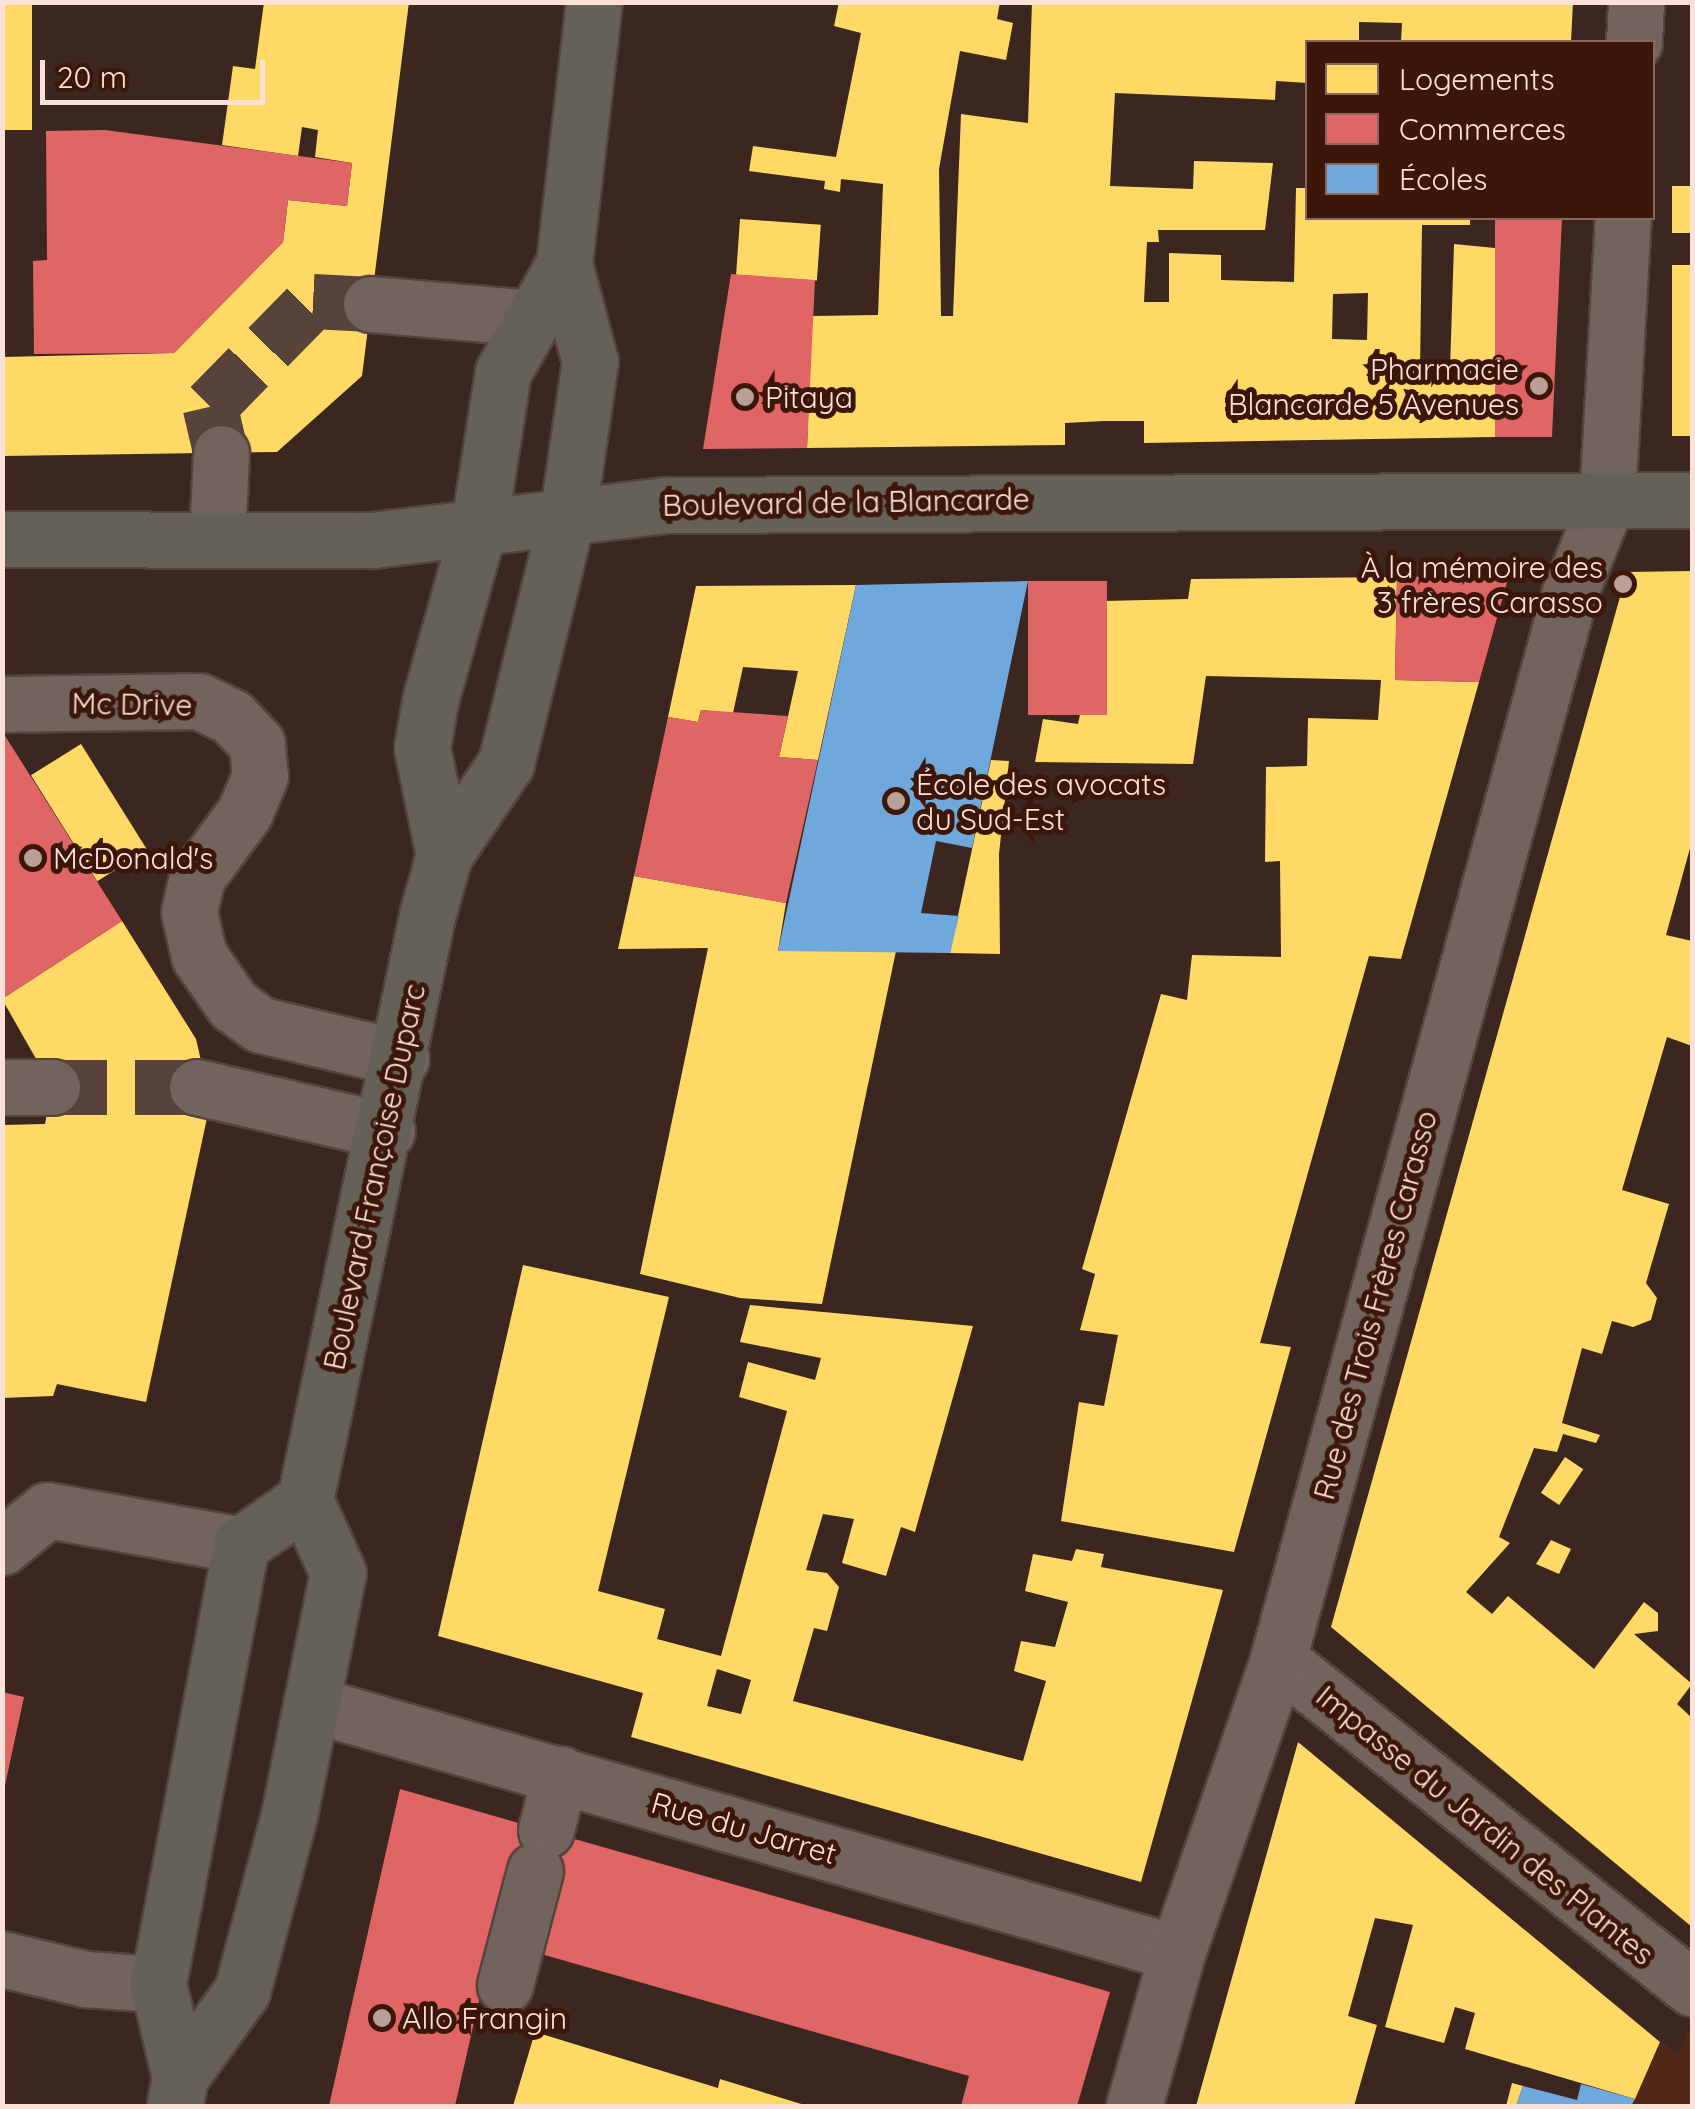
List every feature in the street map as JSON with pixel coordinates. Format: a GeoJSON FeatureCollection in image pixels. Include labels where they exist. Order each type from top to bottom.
{"type":"FeatureCollection","features":[{"type":"Feature","properties":{"kind":"main road","name":"Boulevard Françoise Duparc"},"geometry":{"type":"LineString","coordinates":[[306,1500],[444,855],[506,763],[568,512],[590,362],[564,264],[594,2]]}},
{"type":"Feature","properties":{"kind":"main road","name":"Boulevard Françoise Duparc"},"geometry":{"type":"LineString","coordinates":[[444,855],[422,748],[479,524],[503,372],[564,264]]}},
{"type":"Feature","properties":{"kind":"main road","name":"Boulevard de la Blancarde"},"geometry":{"type":"LineString","coordinates":[[2,539],[372,540],[568,512],[1012,498],[1692,500]]}},
{"type":"Feature","properties":{"kind":"main road"},"geometry":{"type":"LineString","coordinates":[[306,1500],[338,1573],[312,1704],[242,1991],[177,2092],[158,1984],[241,1545],[306,1500]]}},
{"type":"Feature","properties":{"kind":"street"},"geometry":{"type":"LineString","coordinates":[[1634,40],[1636,2]]}},
{"type":"Feature","properties":{"kind":"street"},"geometry":{"type":"LineString","coordinates":[[1608,502],[1622,220]]}},
{"type":"Feature","properties":{"kind":"street"},"geometry":{"type":"LineString","coordinates":[[370,304],[531,318]]}},
{"type":"Feature","properties":{"kind":"street"},"geometry":{"type":"LineString","coordinates":[[217,540],[221,453]]}},
{"type":"Feature","properties":{"kind":"street","name":"Rue des Trois Frères Carasso"},"geometry":{"type":"LineString","coordinates":[[1134,2106],[1176,1954],[1278,1659],[1570,592],[1608,502]]}},
{"type":"Feature","properties":{"kind":"street","name":"Mc Drive"},"geometry":{"type":"LineString","coordinates":[[2,704],[199,701],[232,717],[257,744],[260,776],[245,812],[198,877],[189,912],[199,956],[233,1005],[261,1025],[401,1058]]}},
{"type":"Feature","properties":{"kind":"street"},"geometry":{"type":"LineString","coordinates":[[198,1087],[387,1131]]}},
{"type":"Feature","properties":{"kind":"street"},"geometry":{"type":"LineString","coordinates":[[2,1548],[25,1504],[241,1545]]}},
{"type":"Feature","properties":{"kind":"street","name":"Impasse du Jardin des Plantes"},"geometry":{"type":"LineString","coordinates":[[1278,1659],[1692,1989]]}},
{"type":"Feature","properties":{"kind":"street","name":"Rue du Jarret"},"geometry":{"type":"LineString","coordinates":[[312,1704],[1176,1954]]}},
{"type":"Feature","properties":{"kind":"street"},"geometry":{"type":"LineString","coordinates":[[505,1985],[560,1774]]}},
{"type":"Feature","properties":{"kind":"street"},"geometry":{"type":"LineString","coordinates":[[2,1958],[84,1978],[158,1984]]}},
{"type":"Feature","properties":{"kind":"shaded area"},"geometry":{"type":"Polygon","coordinates":[[[1692,2024],[1692,2106],[1631,2106],[1661,2042],[1678,2055],[1692,2024]]]}},
{"type":"Feature","properties":{"kind":"building: Logements"},"geometry":{"type":"Polygon","coordinates":[[[2,2],[32,2],[32,130],[2,130],[2,2]]]}},
{"type":"Feature","properties":{"kind":"building: Logements"},"geometry":{"type":"Polygon","coordinates":[[[264,2],[409,2],[362,376],[277,452],[2,456],[2,357],[174,353],[283,242],[288,200],[347,206],[352,163],[315,157],[318,130],[302,127],[298,156],[222,145],[233,66],[255,69],[264,2]]]}},
{"type":"Feature","properties":{"kind":"building: Logements"},"geometry":{"type":"Polygon","coordinates":[[[839,2],[1000,2],[997,19],[1013,23],[1006,60],[960,51],[939,169],[941,316],[953,316],[961,114],[1028,123],[1032,2],[1573,2],[1571,40],[1401,40],[1402,23],[1359,22],[1359,40],[1305,40],[1305,83],[1276,81],[1275,100],[1115,93],[1110,186],[1193,189],[1194,161],[1273,163],[1265,230],[1158,230],[1159,242],[1147,242],[1144,302],[1169,302],[1169,253],[1221,255],[1221,280],[1294,282],[1296,188],[1305,188],[1305,220],[1470,220],[1470,225],[1422,225],[1420,371],[1450,369],[1454,244],[1495,248],[1495,437],[1144,443],[1144,421],[1105,421],[1065,423],[1065,445],[807,448],[812,316],[878,315],[883,184],[841,179],[840,192],[824,189],[825,181],[749,171],[753,146],[836,157],[861,33],[834,26],[839,2]],[[1368,293],[1333,294],[1332,339],[1367,340],[1368,293]]]}},
{"type":"Feature","properties":{"kind":"building: Logements"},"geometry":{"type":"Polygon","coordinates":[[[1672,186],[1692,186],[1692,233],[1672,233],[1672,186]]]}},
{"type":"Feature","properties":{"kind":"building: Logements"},"geometry":{"type":"Polygon","coordinates":[[[740,219],[821,225],[817,281],[736,275],[740,219]]]}},
{"type":"Feature","properties":{"kind":"building: Logements"},"geometry":{"type":"Polygon","coordinates":[[[1672,265],[1692,265],[1692,436],[1672,436],[1672,265]]]}},
{"type":"Feature","properties":{"kind":"building: Logements"},"geometry":{"type":"Polygon","coordinates":[[[1692,571],[1692,841],[1666,935],[1692,941],[1692,1046],[1667,1037],[1622,1190],[1669,1204],[1646,1283],[1657,1298],[1651,1320],[1633,1327],[1612,1321],[1602,1354],[1582,1348],[1562,1423],[1600,1435],[1596,1443],[1563,1434],[1557,1452],[1534,1448],[1499,1537],[1510,1543],[1466,1592],[1492,1614],[1508,1596],[1594,1669],[1644,1602],[1658,1613],[1658,1631],[1634,1634],[1692,1684],[1677,1704],[1692,1718],[1692,1927],[1331,1627],[1627,572],[1692,571]]]}},
{"type":"Feature","properties":{"kind":"building: Logements"},"geometry":{"type":"Polygon","coordinates":[[[1397,577],[1395,680],[1479,682],[1401,959],[1369,956],[1260,1343],[1291,1347],[1234,1552],[1061,1521],[1079,1402],[1104,1406],[1118,1335],[1080,1330],[1095,1274],[1082,1269],[1161,994],[1187,1000],[1192,955],[1281,957],[1280,861],[1265,862],[1266,767],[1307,766],[1308,718],[1378,720],[1381,680],[1206,676],[1193,764],[1035,762],[1043,719],[1078,724],[1104,601],[1188,599],[1191,579],[1397,577]]]}},
{"type":"Feature","properties":{"kind":"building: Logements"},"geometry":{"type":"Polygon","coordinates":[[[856,585],[818,760],[779,757],[798,671],[743,667],[733,713],[701,710],[698,722],[668,717],[696,586],[856,585]]]}},
{"type":"Feature","properties":{"kind":"building: Logements"},"geometry":{"type":"Polygon","coordinates":[[[81,744],[147,850],[97,881],[31,775],[81,744]]]}},
{"type":"Feature","properties":{"kind":"building: Logements"},"geometry":{"type":"Polygon","coordinates":[[[991,760],[1009,761],[999,854],[1000,954],[950,953],[991,760]]]}},
{"type":"Feature","properties":{"kind":"building: Logements"},"geometry":{"type":"Polygon","coordinates":[[[634,876],[786,903],[778,951],[896,951],[822,1304],[740,1298],[640,1274],[708,948],[618,949],[634,876]]]}},
{"type":"Feature","properties":{"kind":"building: Logements"},"geometry":{"type":"Polygon","coordinates":[[[122,921],[196,1039],[202,1065],[192,1116],[207,1118],[146,1402],[57,1384],[53,1396],[2,1398],[2,1125],[45,1124],[52,1087],[2,999],[122,921]]]}},
{"type":"Feature","properties":{"kind":"building: Logements"},"geometry":{"type":"Polygon","coordinates":[[[523,1265],[669,1297],[598,1591],[665,1609],[657,1639],[721,1656],[787,1411],[739,1397],[748,1362],[815,1380],[821,1358],[740,1342],[750,1305],[973,1326],[915,1532],[901,1527],[886,1576],[842,1563],[854,1519],[823,1514],[806,1570],[827,1573],[839,1587],[827,1631],[814,1628],[793,1701],[1023,1761],[1046,1681],[1014,1671],[1021,1641],[1055,1647],[1068,1602],[1025,1591],[1033,1554],[1072,1561],[1076,1549],[1104,1554],[1101,1567],[1223,1590],[1141,1882],[631,1737],[643,1693],[438,1636],[523,1265]],[[717,1669],[707,1706],[741,1714],[751,1680],[717,1669]]]}},
{"type":"Feature","properties":{"kind":"building: Logements"},"geometry":{"type":"Polygon","coordinates":[[[1565,1457],[1583,1469],[1559,1505],[1541,1493],[1565,1457]]]}},
{"type":"Feature","properties":{"kind":"building: Logements"},"geometry":{"type":"Polygon","coordinates":[[[1551,1540],[1571,1549],[1559,1574],[1536,1564],[1551,1540]]]}},
{"type":"Feature","properties":{"kind":"building: Logements"},"geometry":{"type":"Polygon","coordinates":[[[1298,1742],[1660,2042],[1635,2099],[1465,2049],[1475,2013],[1455,2007],[1444,2043],[1385,2027],[1413,1925],[1375,1918],[1348,2016],[1377,2025],[1354,2106],[1196,2106],[1298,1742]]]}},
{"type":"Feature","properties":{"kind":"building: Logements"},"geometry":{"type":"Polygon","coordinates":[[[535,2032],[718,2088],[720,2079],[808,2106],[513,2106],[535,2032]]]}},
{"type":"Feature","properties":{"kind":"building: Logements"},"geometry":{"type":"Polygon","coordinates":[[[1512,2083],[1523,2086],[1516,2106],[1506,2106],[1512,2083]]]}},
{"type":"Feature","properties":{"kind":"building: Commerces"},"geometry":{"type":"Polygon","coordinates":[[[105,130],[352,163],[347,206],[288,200],[283,242],[174,353],[34,354],[33,261],[47,260],[46,131],[105,130]]]}},
{"type":"Feature","properties":{"kind":"building: Commerces"},"geometry":{"type":"Polygon","coordinates":[[[1495,220],[1562,220],[1552,437],[1495,437],[1495,220]]]}},
{"type":"Feature","properties":{"kind":"building: Commerces"},"geometry":{"type":"Polygon","coordinates":[[[731,274],[815,280],[807,448],[703,449],[731,274]]]}},
{"type":"Feature","properties":{"kind":"building: Commerces"},"geometry":{"type":"Polygon","coordinates":[[[1509,575],[1479,682],[1395,680],[1397,577],[1509,575]]]}},
{"type":"Feature","properties":{"kind":"building: Commerces"},"geometry":{"type":"Polygon","coordinates":[[[1028,581],[1107,581],[1107,715],[1028,715],[1028,581]]]}},
{"type":"Feature","properties":{"kind":"building: Commerces"},"geometry":{"type":"Polygon","coordinates":[[[701,710],[788,716],[779,757],[818,760],[786,903],[634,876],[668,717],[698,722],[701,710]]]}},
{"type":"Feature","properties":{"kind":"building: Commerces"},"geometry":{"type":"Polygon","coordinates":[[[2,731],[122,921],[2,999],[2,731]]]}},
{"type":"Feature","properties":{"kind":"building: Commerces"},"geometry":{"type":"Polygon","coordinates":[[[2,1692],[24,1697],[4,1790],[2,1789],[2,1692]]]}},
{"type":"Feature","properties":{"kind":"building: Commerces"},"geometry":{"type":"Polygon","coordinates":[[[400,1789],[1110,1992],[1077,2106],[961,2106],[969,2076],[541,1954],[510,1864],[455,2106],[329,2106],[400,1789]]]}},
{"type":"Feature","properties":{"kind":"building: Écoles","name":"École des avocats du Sud-Est"},"geometry":{"type":"Polygon","coordinates":[[[1028,581],[972,848],[936,841],[921,913],[959,916],[950,953],[778,951],[856,585],[1028,581]]]}},
{"type":"Feature","properties":{"kind":"building: Écoles"},"geometry":{"type":"Polygon","coordinates":[[[1581,2084],[1635,2099],[1631,2106],[1516,2106],[1523,2086],[1577,2100],[1581,2084]]]}},
{"type":"Feature","properties":{"kind":"tunnel"},"geometry":{"type":"LineString","coordinates":[[221,453],[210,406],[313,301],[371,304]]}},
{"type":"Feature","properties":{"kind":"tunnel"},"geometry":{"type":"LineString","coordinates":[[52,1087],[197,1087]]}},
{"type":"Feature","properties":{"kind":"place","name":"Pharmacie Blancarde 5 Avenues"},"geometry":{"type":"Point","coordinates":[1539,386]}},
{"type":"Feature","properties":{"kind":"place","name":"Pitaya"},"geometry":{"type":"Point","coordinates":[745,397]}},
{"type":"Feature","properties":{"kind":"place","name":"À la mémoire des 3 frères Carasso"},"geometry":{"type":"Point","coordinates":[1623,584]}},
{"type":"Feature","properties":{"kind":"place","name":"École des avocats du Sud-Est"},"geometry":{"type":"Point","coordinates":[896,801]}},
{"type":"Feature","properties":{"kind":"place","name":"McDonald's"},"geometry":{"type":"Point","coordinates":[33,858]}},
{"type":"Feature","properties":{"kind":"place","name":"Allo Frangin"},"geometry":{"type":"Point","coordinates":[382,2018]}}]}
